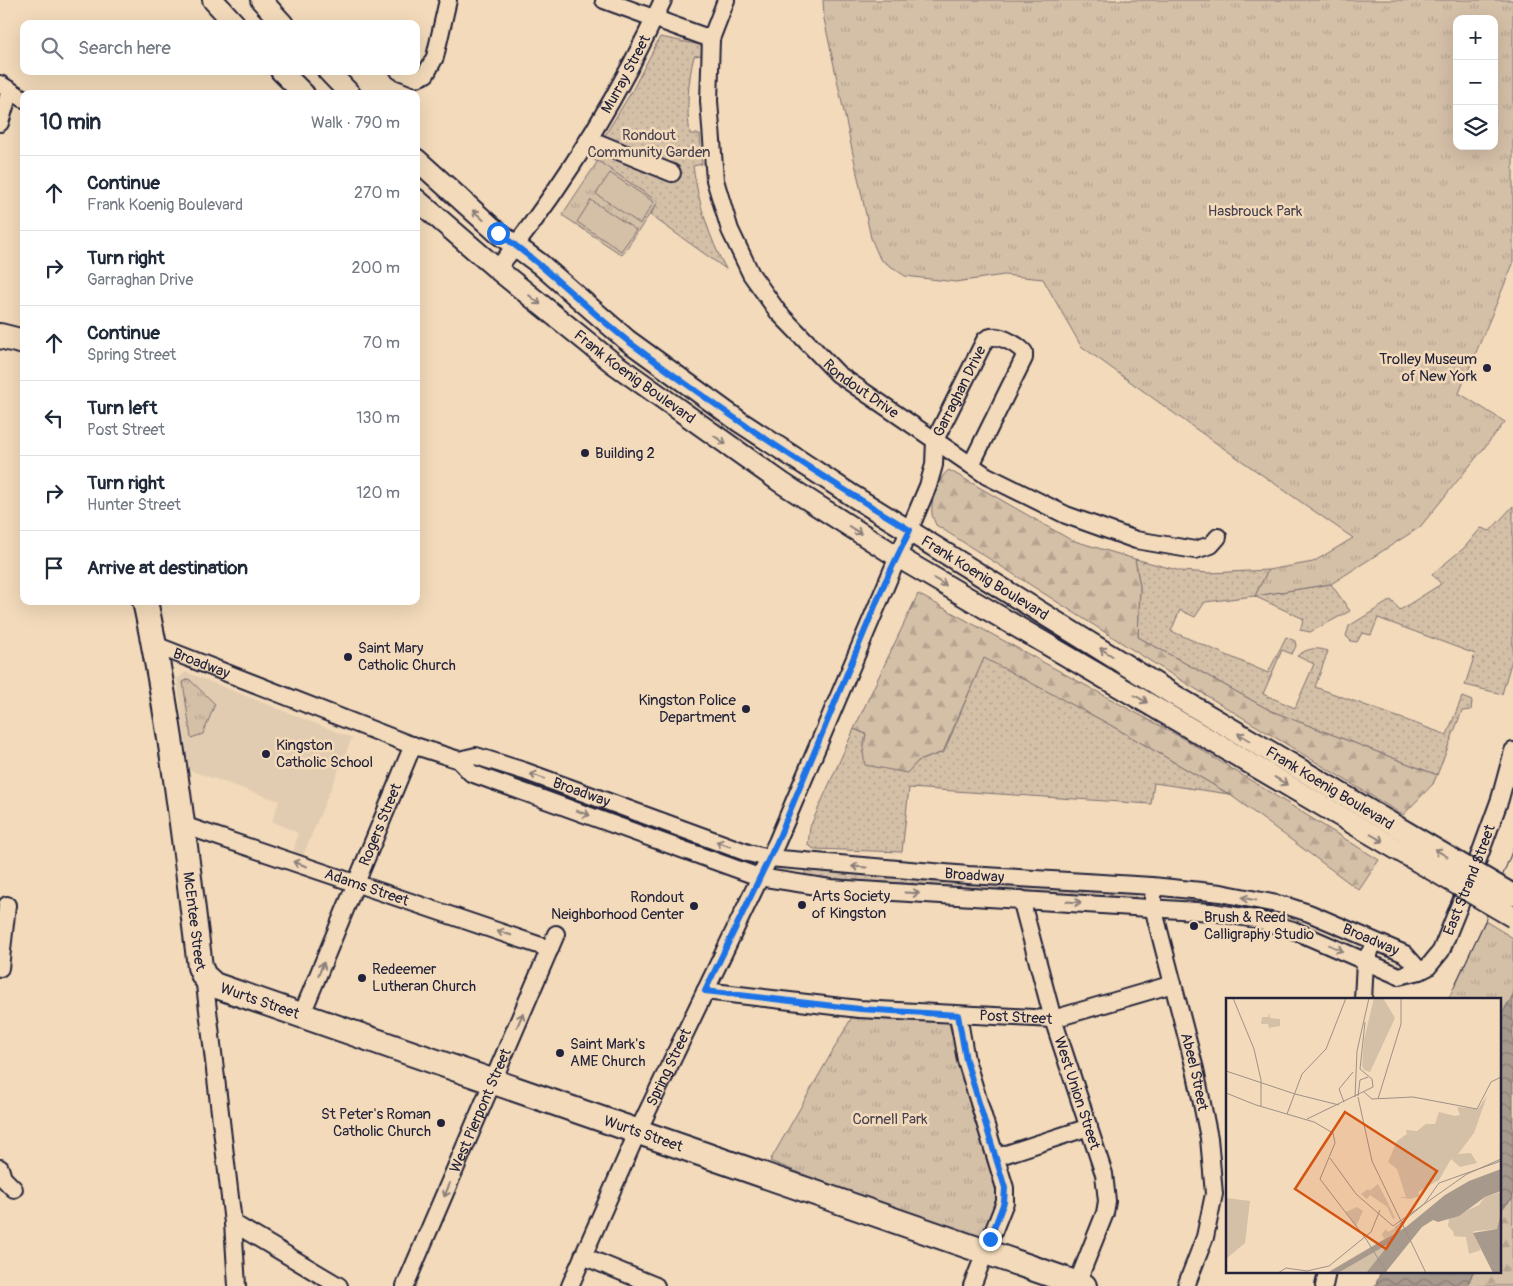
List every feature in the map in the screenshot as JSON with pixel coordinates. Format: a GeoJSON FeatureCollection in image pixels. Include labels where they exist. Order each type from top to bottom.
{"type":"FeatureCollection","features":[{"type":"Feature","properties":{"kind":"highway"},"geometry":{"type":"LineString","coordinates":[[0,336],[20,341]]}},
{"type":"Feature","properties":{"kind":"highway","name":"Broadway"},"geometry":{"type":"LineString","coordinates":[[146,605],[155,645]]}},
{"type":"Feature","properties":{"kind":"highway","name":"McEntee Street"},"geometry":{"type":"LineString","coordinates":[[155,645],[183,825],[200,967],[204,976]]}},
{"type":"Feature","properties":{"kind":"highway","name":"Wurts Street"},"geometry":{"type":"LineString","coordinates":[[204,976],[214,985],[493,1080],[1079,1285]]}},
{"type":"Feature","properties":{"kind":"main road"},"geometry":{"type":"LineString","coordinates":[[213,0],[231,20]]}},
{"type":"Feature","properties":{"kind":"main road"},"geometry":{"type":"LineString","coordinates":[[261,0],[279,20]]}},
{"type":"Feature","properties":{"kind":"main road"},"geometry":{"type":"LineString","coordinates":[[285,75],[300,90]]}},
{"type":"Feature","properties":{"kind":"main road"},"geometry":{"type":"LineString","coordinates":[[332,75],[346,90]]}},
{"type":"Feature","properties":{"kind":"main road","name":"Frank Koenig Boulevard"},"geometry":{"type":"LineString","coordinates":[[420,163],[498,233],[627,340],[679,379],[794,458],[1174,695],[1513,917]]}},
{"type":"Feature","properties":{"kind":"main road","name":"Frank Koenig Boulevard"},"geometry":{"type":"LineString","coordinates":[[420,202],[497,269],[604,356],[669,404],[790,488],[898,557],[1341,805],[1513,896]]}},
{"type":"Feature","properties":{"kind":"street"},"geometry":{"type":"LineString","coordinates":[[415,75],[423,77],[435,57],[448,0]]}},
{"type":"Feature","properties":{"kind":"street"},"geometry":{"type":"LineString","coordinates":[[604,0],[711,39]]}},
{"type":"Feature","properties":{"kind":"street","name":"Murray Street"},"geometry":{"type":"LineString","coordinates":[[497,269],[516,246],[589,140],[625,78],[663,0]]}},
{"type":"Feature","properties":{"kind":"street","name":"Rondout Drive"},"geometry":{"type":"LineString","coordinates":[[726,0],[711,39],[709,101],[715,180],[730,230],[751,274],[778,312],[838,374],[987,476],[1066,516],[1136,540],[1195,550],[1211,544],[1218,537]]}},
{"type":"Feature","properties":{"kind":"street"},"geometry":{"type":"LineString","coordinates":[[0,123],[11,91]]}},
{"type":"Feature","properties":{"kind":"street"},"geometry":{"type":"LineString","coordinates":[[589,140],[672,173]]}},
{"type":"Feature","properties":{"kind":"street","name":"Garraghan Drive"},"geometry":{"type":"LineString","coordinates":[[759,877],[770,858],[885,582],[910,530],[934,465],[935,440],[985,340],[990,336],[996,336],[1019,348],[1024,352],[1024,358],[971,465]]}},
{"type":"Feature","properties":{"kind":"street","name":"Broadway"},"geometry":{"type":"LineString","coordinates":[[155,645],[413,745],[459,760],[472,773],[759,877],[830,888],[1212,912],[1255,919],[1293,930],[1398,976],[1420,971],[1405,954],[1309,913],[1287,906],[1221,894],[1152,886],[968,875],[807,863],[770,858],[748,853],[524,771],[476,756],[459,760]]}},
{"type":"Feature","properties":{"kind":"street","name":"Rogers Street"},"geometry":{"type":"LineString","coordinates":[[302,1014],[413,745]]}},
{"type":"Feature","properties":{"kind":"street","name":"East Strand Street"},"geometry":{"type":"LineString","coordinates":[[1420,971],[1428,967],[1441,951],[1500,800],[1513,751]]}},
{"type":"Feature","properties":{"kind":"street","name":"Adams Street"},"geometry":{"type":"LineString","coordinates":[[183,825],[355,884],[553,941]]}},
{"type":"Feature","properties":{"kind":"street","name":"Spring Street"},"geometry":{"type":"LineString","coordinates":[[570,1286],[638,1131],[759,877]]}},
{"type":"Feature","properties":{"kind":"street","name":"Abeel Street"},"geometry":{"type":"LineString","coordinates":[[1152,886],[1153,908],[1209,1138],[1214,1194],[1205,1236],[1186,1286]]}},
{"type":"Feature","properties":{"kind":"street","name":"West Union Street"},"geometry":{"type":"LineString","coordinates":[[1021,899],[1053,1019],[1104,1174],[1107,1201],[1105,1213],[1079,1285]]}},
{"type":"Feature","properties":{"kind":"street"},"geometry":{"type":"LineString","coordinates":[[0,968],[7,905]]}},
{"type":"Feature","properties":{"kind":"street","name":"West Pierpont Street"},"geometry":{"type":"LineString","coordinates":[[405,1286],[553,941]]}},
{"type":"Feature","properties":{"kind":"street"},"geometry":{"type":"LineString","coordinates":[[1363,998],[1365,961],[1375,941]]}},
{"type":"Feature","properties":{"kind":"street","name":"McEntee Street"},"geometry":{"type":"LineString","coordinates":[[204,976],[233,1223],[238,1286]]}},
{"type":"Feature","properties":{"kind":"street","name":"Post Street"},"geometry":{"type":"LineString","coordinates":[[705,991],[860,1009],[1053,1019],[1173,984]]}},
{"type":"Feature","properties":{"kind":"street"},"geometry":{"type":"LineString","coordinates":[[958,1015],[966,1060],[1005,1188],[1004,1202],[972,1286]]}},
{"type":"Feature","properties":{"kind":"street"},"geometry":{"type":"LineString","coordinates":[[997,1157],[1089,1127]]}},
{"type":"Feature","properties":{"kind":"street"},"geometry":{"type":"LineString","coordinates":[[0,1168],[3,1178],[14,1189]]}},
{"type":"Feature","properties":{"kind":"street"},"geometry":{"type":"LineString","coordinates":[[233,1223],[339,1286]]}},
{"type":"Feature","properties":{"kind":"street"},"geometry":{"type":"LineString","coordinates":[[584,1256],[656,1286]]}},
{"type":"Feature","properties":{"kind":"shaded area","name":"Kingston Catholic School"},"geometry":{"type":"Polygon","coordinates":[[[186,672],[352,738],[302,858],[293,853],[298,833],[272,821],[279,801],[189,770],[177,679],[186,672]]]}},
{"type":"Feature","properties":{"kind":"green space","name":"Hasbrouck Park"},"geometry":{"type":"Polygon","coordinates":[[[823,0],[1513,0],[1513,264],[1459,393],[1505,422],[1420,527],[1331,584],[1255,596],[1268,570],[1313,562],[1353,538],[1193,427],[1081,346],[1043,279],[1004,275],[956,282],[905,276],[880,259],[871,238],[824,19],[823,0]]]}},
{"type":"Feature","properties":{"kind":"green space","name":"Rondout Community Garden"},"geometry":{"type":"Polygon","coordinates":[[[660,37],[701,45],[703,55],[694,56],[688,95],[690,134],[700,134],[702,164],[693,166],[705,219],[714,245],[726,269],[650,215],[658,202],[591,158],[632,91],[660,37]]]}},
{"type":"Feature","properties":{"kind":"green space"},"geometry":{"type":"Polygon","coordinates":[[[598,161],[658,202],[622,255],[562,215],[598,161]]]}},
{"type":"Feature","properties":{"kind":"green space"},"geometry":{"type":"Polygon","coordinates":[[[610,173],[654,202],[640,224],[596,194],[610,173]]]}},
{"type":"Feature","properties":{"kind":"green space"},"geometry":{"type":"Polygon","coordinates":[[[591,200],[636,230],[621,251],[577,222],[591,200]]]}},
{"type":"Feature","properties":{"kind":"green space"},"geometry":{"type":"Polygon","coordinates":[[[949,470],[1071,540],[1135,559],[1140,587],[1138,637],[1271,711],[1437,775],[1433,784],[1403,815],[1166,671],[936,525],[932,514],[934,496],[941,478],[949,470]]]}},
{"type":"Feature","properties":{"kind":"green space"},"geometry":{"type":"Polygon","coordinates":[[[1513,506],[1513,656],[1502,694],[1465,685],[1475,654],[1378,618],[1371,635],[1362,633],[1357,642],[1351,641],[1346,636],[1349,626],[1391,600],[1400,610],[1441,584],[1432,574],[1464,548],[1481,528],[1490,531],[1513,506]]]}},
{"type":"Feature","properties":{"kind":"green space"},"geometry":{"type":"Polygon","coordinates":[[[1135,559],[1181,571],[1210,573],[1268,570],[1255,596],[1331,584],[1350,611],[1310,632],[1300,630],[1304,619],[1254,596],[1205,602],[1195,617],[1180,610],[1171,631],[1268,673],[1286,637],[1295,641],[1296,646],[1292,654],[1282,650],[1263,694],[1295,708],[1314,664],[1297,656],[1305,651],[1315,649],[1328,651],[1315,687],[1447,735],[1462,697],[1472,701],[1471,710],[1462,711],[1437,775],[1271,711],[1138,637],[1140,587],[1135,559]]]}},
{"type":"Feature","properties":{"kind":"green space"},"geometry":{"type":"Polygon","coordinates":[[[918,594],[1184,739],[1379,860],[1359,890],[1229,794],[1107,723],[984,658],[943,752],[918,761],[907,773],[865,765],[863,752],[866,734],[854,729],[918,594]]]}},
{"type":"Feature","properties":{"kind":"green space"},"geometry":{"type":"Polygon","coordinates":[[[984,657],[1107,723],[1229,794],[1154,783],[1151,804],[909,788],[902,852],[814,849],[808,845],[810,827],[854,729],[866,734],[863,752],[907,773],[918,761],[944,752],[984,657]]]}},
{"type":"Feature","properties":{"kind":"green space"},"geometry":{"type":"Polygon","coordinates":[[[189,679],[215,704],[203,734],[191,738],[183,682],[189,679]]]}},
{"type":"Feature","properties":{"kind":"green space"},"geometry":{"type":"Polygon","coordinates":[[[805,870],[1136,891],[1135,898],[805,877],[805,870]]]}},
{"type":"Feature","properties":{"kind":"green space"},"geometry":{"type":"Polygon","coordinates":[[[1485,921],[1513,938],[1513,995],[1500,1017],[1500,998],[1449,998],[1485,921]]]}},
{"type":"Feature","properties":{"kind":"green space","name":"Cornell Park"},"geometry":{"type":"Polygon","coordinates":[[[852,1017],[948,1021],[999,1197],[984,1246],[770,1161],[852,1017]]]}},
{"type":"Feature","properties":{"kind":"green space"},"geometry":{"type":"Polygon","coordinates":[[[1513,1198],[1512,1286],[1467,1286],[1472,1274],[1500,1274],[1500,1210],[1513,1198]]]}},
{"type":"Feature","properties":{"kind":"water"},"geometry":{"type":"Polygon","coordinates":[[[1513,995],[1513,1198],[1500,1210],[1500,1017],[1513,995]]]}},
{"type":"Feature","properties":{"kind":"water"},"geometry":{"type":"Polygon","coordinates":[[[1380,1274],[1472,1274],[1467,1286],[1375,1286],[1380,1274]]]}},
{"type":"Feature","properties":{"kind":"tram line"},"geometry":{"type":"LineString","coordinates":[[1454,987],[1485,921],[1513,849]]}},
{"type":"Feature","properties":{"kind":"place","name":"Trolley Museum of New York"},"geometry":{"type":"Point","coordinates":[1487,368]}},
{"type":"Feature","properties":{"kind":"place","name":"Building 2"},"geometry":{"type":"Point","coordinates":[585,453]}},
{"type":"Feature","properties":{"kind":"place","name":"Saint Mary Catholic Church"},"geometry":{"type":"Point","coordinates":[348,657]}},
{"type":"Feature","properties":{"kind":"place","name":"Kingston Police Department"},"geometry":{"type":"Point","coordinates":[746,709]}},
{"type":"Feature","properties":{"kind":"place","name":"Kingston Catholic School"},"geometry":{"type":"Point","coordinates":[266,754]}},
{"type":"Feature","properties":{"kind":"place","name":"Arts Society of Kingston"},"geometry":{"type":"Point","coordinates":[802,905]}},
{"type":"Feature","properties":{"kind":"place","name":"Rondout Neighborhood Center"},"geometry":{"type":"Point","coordinates":[694,906]}},
{"type":"Feature","properties":{"kind":"place","name":"Brush & Reed Calligraphy Studio"},"geometry":{"type":"Point","coordinates":[1194,926]}},
{"type":"Feature","properties":{"kind":"place","name":"Redeemer Lutheran Church"},"geometry":{"type":"Point","coordinates":[362,978]}},
{"type":"Feature","properties":{"kind":"place","name":"Saint Mark's AME Church"},"geometry":{"type":"Point","coordinates":[560,1053]}},
{"type":"Feature","properties":{"kind":"place","name":"St Peter's Roman Catholic Church"},"geometry":{"type":"Point","coordinates":[441,1123]}},
{"type":"Feature","properties":{"kind":"route"},"geometry":{"type":"LineString","coordinates":[[498,233],[540,264],[627,340],[679,379],[794,458],[910,530],[885,582],[856,656],[770,858],[759,877],[705,991],[860,1009],[958,1015],[966,1060],[1002,1172],[1005,1188],[1004,1202],[990,1239]]}}]}
